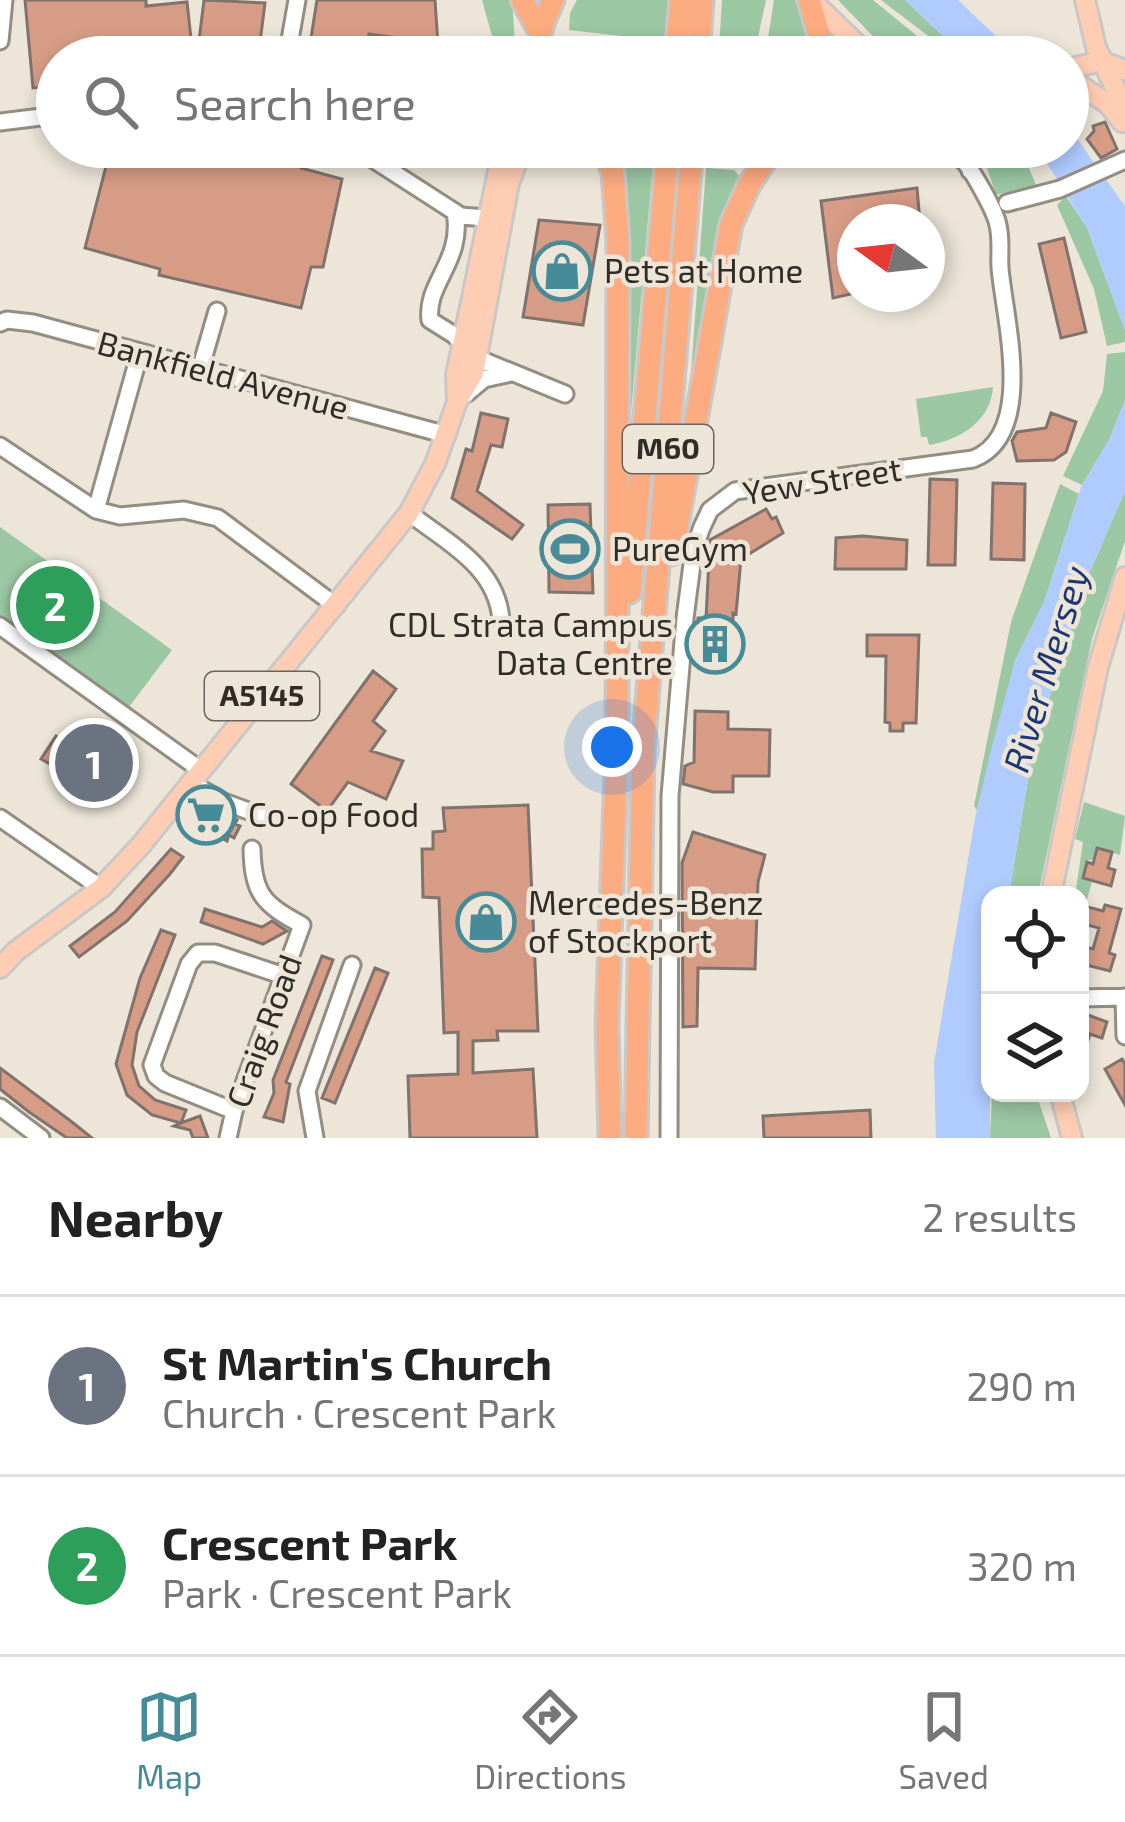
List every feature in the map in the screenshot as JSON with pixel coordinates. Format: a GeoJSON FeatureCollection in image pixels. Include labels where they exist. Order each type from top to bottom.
{"type":"FeatureCollection","features":[{"type":"Feature","properties":{"kind":"highway"},"geometry":{"type":"LineString","coordinates":[[522,0],[535,36]]}},
{"type":"Feature","properties":{"kind":"highway"},"geometry":{"type":"LineString","coordinates":[[542,36],[553,0]]}},
{"type":"Feature","properties":{"kind":"highway"},"geometry":{"type":"LineString","coordinates":[[678,36],[681,0]]}},
{"type":"Feature","properties":{"kind":"highway"},"geometry":{"type":"LineString","coordinates":[[699,36],[702,0]]}},
{"type":"Feature","properties":{"kind":"highway"},"geometry":{"type":"LineString","coordinates":[[810,0],[819,36]]}},
{"type":"Feature","properties":{"kind":"highway","name":"M60"},"geometry":{"type":"LineString","coordinates":[[610,1138],[607,1025],[617,742],[618,241],[611,168]]}},
{"type":"Feature","properties":{"kind":"highway","name":"M60"},"geometry":{"type":"LineString","coordinates":[[617,742],[664,168]]}},
{"type":"Feature","properties":{"kind":"highway","name":"M60"},"geometry":{"type":"LineString","coordinates":[[636,1138],[643,750],[690,168]]}},
{"type":"Feature","properties":{"kind":"highway","name":"M60"},"geometry":{"type":"LineString","coordinates":[[643,750],[686,466],[728,240],[763,168]]}},
{"type":"Feature","properties":{"kind":"main road"},"geometry":{"type":"LineString","coordinates":[[810,0],[847,36]]}},
{"type":"Feature","properties":{"kind":"main road"},"geometry":{"type":"LineString","coordinates":[[1085,0],[1116,70],[1125,124]]}},
{"type":"Feature","properties":{"kind":"main road"},"geometry":{"type":"LineString","coordinates":[[1089,91],[1125,124]]}},
{"type":"Feature","properties":{"kind":"main road","name":"A5145"},"geometry":{"type":"LineString","coordinates":[[457,402],[456,375],[498,168]]}},
{"type":"Feature","properties":{"kind":"main road","name":"A5145"},"geometry":{"type":"LineString","coordinates":[[0,968],[8,954],[100,888],[409,513],[474,373],[515,168]]}},
{"type":"Feature","properties":{"kind":"main road"},"geometry":{"type":"LineString","coordinates":[[1053,886],[1098,667],[1125,577]]}},
{"type":"Feature","properties":{"kind":"main road"},"geometry":{"type":"LineString","coordinates":[[1062,1102],[1072,1138]]}},
{"type":"Feature","properties":{"kind":"street"},"geometry":{"type":"LineString","coordinates":[[0,41],[4,0]]}},
{"type":"Feature","properties":{"kind":"street"},"geometry":{"type":"LineString","coordinates":[[291,36],[297,0]]}},
{"type":"Feature","properties":{"kind":"street"},"geometry":{"type":"LineString","coordinates":[[0,122],[36,118]]}},
{"type":"Feature","properties":{"kind":"street"},"geometry":{"type":"LineString","coordinates":[[1006,203],[1060,189],[1125,160]]}},
{"type":"Feature","properties":{"kind":"street"},"geometry":{"type":"LineString","coordinates":[[387,168],[455,212],[486,218]]}},
{"type":"Feature","properties":{"kind":"street","name":"Yew Street"},"geometry":{"type":"LineString","coordinates":[[669,1138],[670,796],[694,549],[710,510],[736,491],[973,459],[992,446],[1010,403],[1014,362],[997,222],[972,168]]}},
{"type":"Feature","properties":{"kind":"street"},"geometry":{"type":"LineString","coordinates":[[455,212],[459,232],[455,250],[428,314],[430,320],[477,358],[565,394]]}},
{"type":"Feature","properties":{"kind":"street"},"geometry":{"type":"LineString","coordinates":[[200,370],[217,311]]}},
{"type":"Feature","properties":{"kind":"street","name":"Bankfield Avenue"},"geometry":{"type":"LineString","coordinates":[[0,323],[33,323],[446,435]]}},
{"type":"Feature","properties":{"kind":"street"},"geometry":{"type":"LineString","coordinates":[[96,510],[140,352]]}},
{"type":"Feature","properties":{"kind":"street"},"geometry":{"type":"LineString","coordinates":[[457,402],[484,380],[511,373]]}},
{"type":"Feature","properties":{"kind":"street"},"geometry":{"type":"LineString","coordinates":[[0,446],[96,510],[120,516],[184,509],[218,518],[336,606]]}},
{"type":"Feature","properties":{"kind":"street"},"geometry":{"type":"LineString","coordinates":[[409,513],[481,568],[497,595],[501,620]]}},
{"type":"Feature","properties":{"kind":"street"},"geometry":{"type":"LineString","coordinates":[[0,626],[224,802],[271,819]]}},
{"type":"Feature","properties":{"kind":"street"},"geometry":{"type":"LineString","coordinates":[[0,818],[100,888]]}},
{"type":"Feature","properties":{"kind":"street","name":"Craig Road"},"geometry":{"type":"LineString","coordinates":[[228,1138],[302,925],[273,909],[252,883],[252,849]]}},
{"type":"Feature","properties":{"kind":"street"},"geometry":{"type":"LineString","coordinates":[[234,1111],[165,1083],[152,1065],[189,964],[198,953],[215,953],[281,975]]}},
{"type":"Feature","properties":{"kind":"street"},"geometry":{"type":"LineString","coordinates":[[315,1138],[307,1091],[352,965]]}},
{"type":"Feature","properties":{"kind":"street"},"geometry":{"type":"LineString","coordinates":[[1089,998],[1124,997],[1121,1039]]}},
{"type":"Feature","properties":{"kind":"street"},"geometry":{"type":"LineString","coordinates":[[0,1107],[41,1138]]}},
{"type":"Feature","properties":{"kind":"green space"},"geometry":{"type":"Polygon","coordinates":[[[482,0],[512,0],[515,36],[492,36],[482,0]]]}},
{"type":"Feature","properties":{"kind":"green space"},"geometry":{"type":"Polygon","coordinates":[[[577,0],[668,0],[665,36],[569,30],[577,0]]]}},
{"type":"Feature","properties":{"kind":"green space"},"geometry":{"type":"Polygon","coordinates":[[[722,0],[766,0],[758,36],[720,36],[722,0]]]}},
{"type":"Feature","properties":{"kind":"green space"},"geometry":{"type":"Polygon","coordinates":[[[774,0],[795,0],[808,36],[768,36],[774,0]]]}},
{"type":"Feature","properties":{"kind":"green space"},"geometry":{"type":"Polygon","coordinates":[[[838,0],[873,0],[917,36],[873,36],[838,0]]]}},
{"type":"Feature","properties":{"kind":"green space"},"geometry":{"type":"Polygon","coordinates":[[[881,0],[905,0],[943,36],[928,36],[881,0]]]}},
{"type":"Feature","properties":{"kind":"green space"},"geometry":{"type":"Polygon","coordinates":[[[621,168],[653,168],[629,435],[627,222],[621,168]]]}},
{"type":"Feature","properties":{"kind":"green space"},"geometry":{"type":"Polygon","coordinates":[[[706,168],[734,170],[739,176],[723,220],[688,414],[706,168]]]}},
{"type":"Feature","properties":{"kind":"green space"},"geometry":{"type":"Polygon","coordinates":[[[987,168],[1029,168],[1036,185],[996,195],[987,168]]]}},
{"type":"Feature","properties":{"kind":"green space"},"geometry":{"type":"Polygon","coordinates":[[[1066,196],[1087,228],[1125,330],[1125,342],[1107,346],[1094,289],[1057,205],[1066,196]]]}},
{"type":"Feature","properties":{"kind":"green space"},"geometry":{"type":"Polygon","coordinates":[[[1125,352],[1125,400],[1109,440],[1082,485],[1063,476],[1103,391],[1107,354],[1125,352]]]}},
{"type":"Feature","properties":{"kind":"green space"},"geometry":{"type":"Polygon","coordinates":[[[993,387],[987,410],[972,427],[929,445],[927,437],[921,437],[916,399],[993,387]]]}},
{"type":"Feature","properties":{"kind":"green space"},"geometry":{"type":"Polygon","coordinates":[[[1060,484],[1079,494],[1044,602],[1015,661],[977,810],[974,806],[1011,622],[1060,484]]]}},
{"type":"Feature","properties":{"kind":"green space"},"geometry":{"type":"Polygon","coordinates":[[[1125,491],[1125,541],[1092,639],[1040,886],[1010,886],[1032,755],[1085,583],[1125,491]]]}},
{"type":"Feature","properties":{"kind":"green space"},"geometry":{"type":"Polygon","coordinates":[[[0,527],[172,650],[126,711],[0,619],[0,527]]]}},
{"type":"Feature","properties":{"kind":"green space"},"geometry":{"type":"Polygon","coordinates":[[[1084,802],[1125,816],[1120,855],[1096,848],[1092,860],[1086,860],[1082,878],[1092,882],[1089,892],[1089,886],[1077,886],[1083,842],[1075,839],[1084,802]]]}},
{"type":"Feature","properties":{"kind":"green space"},"geometry":{"type":"Polygon","coordinates":[[[992,1102],[1039,1102],[1051,1138],[990,1138],[992,1102]]]}},
{"type":"Feature","properties":{"kind":"water"},"geometry":{"type":"Polygon","coordinates":[[[905,0],[958,0],[996,36],[943,36],[905,0]]]}},
{"type":"Feature","properties":{"kind":"water"},"geometry":{"type":"Polygon","coordinates":[[[1089,155],[1125,206],[1125,330],[1087,228],[1050,168],[1089,168],[1089,155]]]}},
{"type":"Feature","properties":{"kind":"water","name":"River Mersey"},"geometry":{"type":"Polygon","coordinates":[[[1125,400],[1125,491],[1085,583],[1032,755],[1010,886],[981,886],[981,1102],[990,1102],[990,1138],[936,1138],[934,1063],[975,818],[992,746],[1015,661],[1044,602],[1081,487],[1109,440],[1125,400]]]}},
{"type":"Feature","properties":{"kind":"building"},"geometry":{"type":"Polygon","coordinates":[[[25,0],[146,0],[146,6],[187,2],[191,36],[36,36],[33,88],[25,0]]]}},
{"type":"Feature","properties":{"kind":"building"},"geometry":{"type":"Polygon","coordinates":[[[204,0],[265,3],[261,36],[200,36],[204,0]]]}},
{"type":"Feature","properties":{"kind":"building"},"geometry":{"type":"Polygon","coordinates":[[[317,0],[435,0],[437,36],[311,36],[317,0]]]}},
{"type":"Feature","properties":{"kind":"building"},"geometry":{"type":"Polygon","coordinates":[[[1105,122],[1117,149],[1101,158],[1089,142],[1093,126],[1105,122]]]}},
{"type":"Feature","properties":{"kind":"building"},"geometry":{"type":"Polygon","coordinates":[[[106,168],[301,168],[342,179],[323,267],[311,267],[301,308],[159,275],[160,269],[85,248],[106,168]]]}},
{"type":"Feature","properties":{"kind":"building"},"geometry":{"type":"Polygon","coordinates":[[[917,188],[918,204],[837,204],[837,297],[833,298],[821,201],[917,188]]]}},
{"type":"Feature","properties":{"kind":"building","name":"Pets at Home"},"geometry":{"type":"Polygon","coordinates":[[[539,220],[600,225],[583,325],[523,317],[539,220]]]}},
{"type":"Feature","properties":{"kind":"building"},"geometry":{"type":"Polygon","coordinates":[[[1064,238],[1086,332],[1061,338],[1039,244],[1064,238]]]}},
{"type":"Feature","properties":{"kind":"building"},"geometry":{"type":"Polygon","coordinates":[[[481,413],[508,419],[502,447],[491,445],[477,491],[523,525],[512,539],[452,498],[466,449],[472,451],[481,413]]]}},
{"type":"Feature","properties":{"kind":"building"},"geometry":{"type":"Polygon","coordinates":[[[1051,413],[1076,422],[1066,452],[1054,460],[1017,461],[1012,441],[1017,432],[1046,428],[1051,413]]]}},
{"type":"Feature","properties":{"kind":"building"},"geometry":{"type":"Polygon","coordinates":[[[930,479],[957,480],[955,565],[928,565],[930,479]]]}},
{"type":"Feature","properties":{"kind":"building"},"geometry":{"type":"Polygon","coordinates":[[[993,483],[1025,484],[1024,560],[991,559],[993,483]]]}},
{"type":"Feature","properties":{"kind":"building","name":"PureGym"},"geometry":{"type":"Polygon","coordinates":[[[590,504],[593,593],[549,592],[548,505],[590,504]]]}},
{"type":"Feature","properties":{"kind":"building"},"geometry":{"type":"Polygon","coordinates":[[[766,509],[783,533],[741,559],[733,613],[733,665],[697,664],[698,618],[706,618],[710,540],[766,509]]]}},
{"type":"Feature","properties":{"kind":"building"},"geometry":{"type":"Polygon","coordinates":[[[836,538],[907,540],[906,569],[835,569],[836,538]]]}},
{"type":"Feature","properties":{"kind":"building"},"geometry":{"type":"Polygon","coordinates":[[[867,635],[919,635],[916,723],[903,723],[903,731],[890,731],[890,723],[885,722],[886,656],[867,656],[867,635]]]}},
{"type":"Feature","properties":{"kind":"building"},"geometry":{"type":"Polygon","coordinates":[[[373,671],[396,689],[373,721],[385,731],[371,751],[403,761],[386,799],[348,782],[327,811],[291,784],[373,671]]]}},
{"type":"Feature","properties":{"kind":"building"},"geometry":{"type":"Polygon","coordinates":[[[695,711],[728,712],[728,729],[770,730],[769,776],[733,776],[733,792],[683,784],[685,766],[694,762],[695,711]]]}},
{"type":"Feature","properties":{"kind":"building"},"geometry":{"type":"Polygon","coordinates":[[[84,733],[125,761],[104,792],[55,760],[52,765],[41,759],[56,736],[74,748],[84,733]]]}},
{"type":"Feature","properties":{"kind":"building"},"geometry":{"type":"Polygon","coordinates":[[[203,804],[237,820],[240,826],[234,838],[229,835],[227,841],[193,822],[203,804]]]}},
{"type":"Feature","properties":{"kind":"building","name":"Mercedes-Benz of Stockport"},"geometry":{"type":"Polygon","coordinates":[[[528,805],[538,1031],[497,1031],[498,1040],[473,1041],[473,1073],[533,1069],[537,1138],[410,1138],[408,1076],[458,1074],[458,1032],[444,1033],[439,898],[423,897],[422,849],[433,849],[433,832],[445,831],[443,808],[528,805]]]}},
{"type":"Feature","properties":{"kind":"building"},"geometry":{"type":"Polygon","coordinates":[[[693,832],[765,855],[758,882],[755,969],[698,968],[697,1026],[683,1027],[682,863],[693,832]]]}},
{"type":"Feature","properties":{"kind":"building"},"geometry":{"type":"Polygon","coordinates":[[[1097,848],[1112,852],[1111,886],[1083,878],[1097,848]]]}},
{"type":"Feature","properties":{"kind":"building"},"geometry":{"type":"Polygon","coordinates":[[[171,849],[183,857],[170,874],[127,921],[79,957],[70,946],[115,912],[171,849]]]}},
{"type":"Feature","properties":{"kind":"building"},"geometry":{"type":"Polygon","coordinates":[[[1105,905],[1121,909],[1109,953],[1115,955],[1110,971],[1089,966],[1089,948],[1093,949],[1099,928],[1089,926],[1089,907],[1103,911],[1105,905]]]}},
{"type":"Feature","properties":{"kind":"building"},"geometry":{"type":"Polygon","coordinates":[[[205,909],[262,927],[272,921],[287,931],[263,944],[201,922],[205,909]]]}},
{"type":"Feature","properties":{"kind":"building"},"geometry":{"type":"Polygon","coordinates":[[[161,930],[175,935],[137,1032],[132,1065],[139,1086],[155,1100],[186,1110],[181,1123],[152,1115],[127,1095],[116,1064],[140,978],[161,930]]]}},
{"type":"Feature","properties":{"kind":"building"},"geometry":{"type":"Polygon","coordinates":[[[322,956],[333,960],[286,1082],[290,1084],[283,1122],[264,1117],[274,1093],[273,1080],[322,956]]]}},
{"type":"Feature","properties":{"kind":"building"},"geometry":{"type":"Polygon","coordinates":[[[375,968],[388,973],[335,1103],[322,1098],[375,968]]]}},
{"type":"Feature","properties":{"kind":"building"},"geometry":{"type":"Polygon","coordinates":[[[1089,1015],[1107,1022],[1102,1038],[1090,1034],[1089,1015]]]}},
{"type":"Feature","properties":{"kind":"building"},"geometry":{"type":"Polygon","coordinates":[[[1122,1059],[1125,1064],[1125,1105],[1105,1069],[1122,1059]]]}},
{"type":"Feature","properties":{"kind":"building"},"geometry":{"type":"Polygon","coordinates":[[[0,1068],[92,1138],[67,1138],[29,1112],[0,1089],[0,1068]]]}},
{"type":"Feature","properties":{"kind":"building"},"geometry":{"type":"Polygon","coordinates":[[[870,1110],[871,1138],[764,1138],[763,1116],[870,1110]]]}},
{"type":"Feature","properties":{"kind":"building"},"geometry":{"type":"Polygon","coordinates":[[[200,1116],[208,1138],[193,1138],[190,1130],[174,1126],[200,1116]]]}},
{"type":"Feature","properties":{"kind":"place","name":"Pets at Home"},"geometry":{"type":"Point","coordinates":[562,271]}},
{"type":"Feature","properties":{"kind":"place","name":"PureGym"},"geometry":{"type":"Point","coordinates":[570,549]}},
{"type":"Feature","properties":{"kind":"place","name":"Crescent Park"},"geometry":{"type":"Point","coordinates":[55,605]}},
{"type":"Feature","properties":{"kind":"place","name":"CDL Strata Campus Data Centre"},"geometry":{"type":"Point","coordinates":[715,644]}},
{"type":"Feature","properties":{"kind":"place","name":"St Martin's Church"},"geometry":{"type":"Point","coordinates":[94,763]}},
{"type":"Feature","properties":{"kind":"place","name":"Co-op Food"},"geometry":{"type":"Point","coordinates":[206,815]}},
{"type":"Feature","properties":{"kind":"place","name":"Mercedes-Benz of Stockport"},"geometry":{"type":"Point","coordinates":[486,922]}}]}
